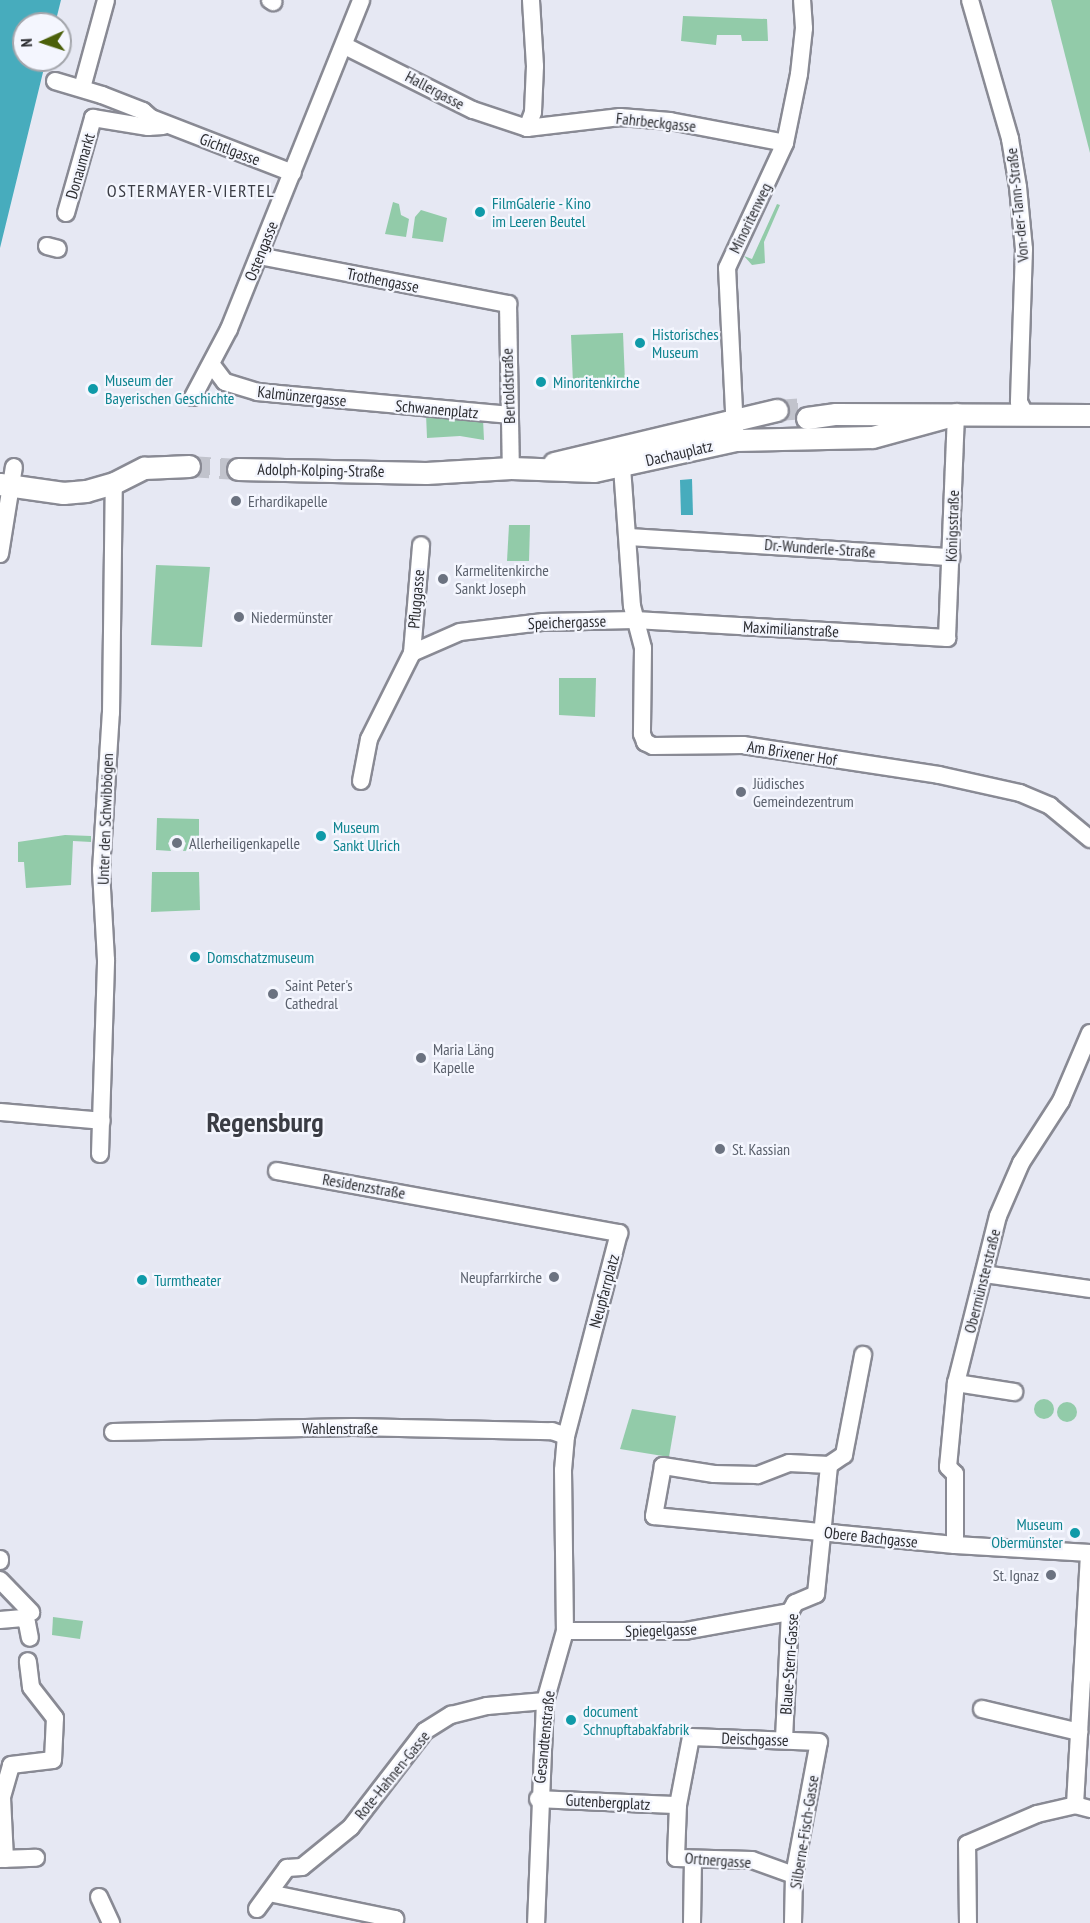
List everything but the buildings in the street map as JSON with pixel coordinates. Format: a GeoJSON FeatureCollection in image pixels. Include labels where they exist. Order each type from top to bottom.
{"type":"FeatureCollection","features":[{"type":"Feature","properties":{"kind":"street"},"geometry":{"type":"LineString","coordinates":[[82,88],[106,0]]}},
{"type":"Feature","properties":{"kind":"street","name":"Ostengasse"},"geometry":{"type":"LineString","coordinates":[[193,397],[212,365],[259,256],[345,46],[361,0]]}},
{"type":"Feature","properties":{"kind":"street"},"geometry":{"type":"LineString","coordinates":[[526,128],[533,112],[535,66],[531,0]]}},
{"type":"Feature","properties":{"kind":"street","name":"Minoritenweg"},"geometry":{"type":"LineString","coordinates":[[736,440],[727,268],[784,143],[799,75],[804,28],[802,0]]}},
{"type":"Feature","properties":{"kind":"street","name":"Von-der-Tann-Straße"},"geometry":{"type":"LineString","coordinates":[[970,0],[1010,139],[1018,188],[1024,249],[1019,402],[1025,414]]}},
{"type":"Feature","properties":{"kind":"street","name":"Hallergasse"},"geometry":{"type":"LineString","coordinates":[[345,46],[473,110],[526,128]]}},
{"type":"Feature","properties":{"kind":"street","name":"Gichtlgasse"},"geometry":{"type":"LineString","coordinates":[[55,81],[102,95],[167,124],[293,173]]}},
{"type":"Feature","properties":{"kind":"street","name":"Fahrbeckgasse"},"geometry":{"type":"LineString","coordinates":[[526,128],[620,117],[670,121],[784,143]]}},
{"type":"Feature","properties":{"kind":"street","name":"Gichtlgasse"},"geometry":{"type":"LineString","coordinates":[[93,118],[148,128],[167,124]]}},
{"type":"Feature","properties":{"kind":"street","name":"Donaumarkt"},"geometry":{"type":"LineString","coordinates":[[66,213],[93,118]]}},
{"type":"Feature","properties":{"kind":"street","name":"Trothengasse"},"geometry":{"type":"LineString","coordinates":[[259,256],[508,304]]}},
{"type":"Feature","properties":{"kind":"street","name":"Bertoldstraße"},"geometry":{"type":"LineString","coordinates":[[508,304],[508,415],[511,468]]}},
{"type":"Feature","properties":{"kind":"street","name":"Kalmünzergasse"},"geometry":{"type":"LineString","coordinates":[[212,365],[225,382],[237,388],[366,402]]}},
{"type":"Feature","properties":{"kind":"street","name":"Schwanenplatz"},"geometry":{"type":"LineString","coordinates":[[366,402],[508,415]]}},
{"type":"Feature","properties":{"kind":"street"},"geometry":{"type":"LineString","coordinates":[[822,440],[820,413],[1090,414]]}},
{"type":"Feature","properties":{"kind":"street","name":"Dachauplatz"},"geometry":{"type":"LineString","coordinates":[[621,456],[736,440],[822,440],[872,437],[956,414]]}},
{"type":"Feature","properties":{"kind":"street","name":"Königsstraße"},"geometry":{"type":"LineString","coordinates":[[947,638],[956,414]]}},
{"type":"Feature","properties":{"kind":"street","name":"Dachauplatz"},"geometry":{"type":"LineString","coordinates":[[511,468],[594,471],[621,456],[735,419],[777,415]]}},
{"type":"Feature","properties":{"kind":"street","name":"Dachauplatz"},"geometry":{"type":"LineString","coordinates":[[621,456],[629,537],[627,556],[635,620],[643,648],[642,734],[645,742]]}},
{"type":"Feature","properties":{"kind":"street"},"geometry":{"type":"LineString","coordinates":[[0,554],[8,479],[71,493],[114,483],[138,470],[159,465],[189,466]]}},
{"type":"Feature","properties":{"kind":"street","name":"Adolph-Kolping-Straße"},"geometry":{"type":"LineString","coordinates":[[238,469],[403,472],[511,468]]}},
{"type":"Feature","properties":{"kind":"street","name":"Unter den Schwibbögen"},"geometry":{"type":"LineString","coordinates":[[100,1154],[106,960],[101,870],[111,713],[114,483]]}},
{"type":"Feature","properties":{"kind":"street","name":"Dr.-Wunderle-Straße"},"geometry":{"type":"LineString","coordinates":[[629,537],[951,558]]}},
{"type":"Feature","properties":{"kind":"street","name":"Pfluggasse"},"geometry":{"type":"LineString","coordinates":[[412,653],[421,544]]}},
{"type":"Feature","properties":{"kind":"street","name":"Speichergasse"},"geometry":{"type":"LineString","coordinates":[[412,653],[460,632],[500,626],[635,620]]}},
{"type":"Feature","properties":{"kind":"street","name":"Maximilianstraße"},"geometry":{"type":"LineString","coordinates":[[635,620],[947,638]]}},
{"type":"Feature","properties":{"kind":"street"},"geometry":{"type":"LineString","coordinates":[[361,781],[369,739],[412,653]]}},
{"type":"Feature","properties":{"kind":"street","name":"Am Brixener Hof"},"geometry":{"type":"LineString","coordinates":[[645,742],[653,746],[743,745],[939,775],[1020,793],[1050,806],[1090,839]]}},
{"type":"Feature","properties":{"kind":"street","name":"Obermünsterstraße"},"geometry":{"type":"LineString","coordinates":[[955,1545],[955,1474],[948,1467],[956,1383],[984,1274],[1013,1179],[1061,1101],[1090,1034]]}},
{"type":"Feature","properties":{"kind":"street"},"geometry":{"type":"LineString","coordinates":[[0,1112],[102,1122]]}},
{"type":"Feature","properties":{"kind":"street","name":"Residenzstraße"},"geometry":{"type":"LineString","coordinates":[[277,1171],[450,1201]]}},
{"type":"Feature","properties":{"kind":"street","name":"Neupfarrplatz"},"geometry":{"type":"LineString","coordinates":[[450,1201],[619,1233],[566,1436],[564,1518]]}},
{"type":"Feature","properties":{"kind":"street"},"geometry":{"type":"LineString","coordinates":[[984,1274],[1090,1289]]}},
{"type":"Feature","properties":{"kind":"street"},"geometry":{"type":"LineString","coordinates":[[824,1532],[829,1465],[844,1455],[863,1355]]}},
{"type":"Feature","properties":{"kind":"street"},"geometry":{"type":"LineString","coordinates":[[956,1383],[1014,1392]]}},
{"type":"Feature","properties":{"kind":"street","name":"Wahlenstraße"},"geometry":{"type":"LineString","coordinates":[[113,1432],[353,1427],[552,1431],[566,1436]]}},
{"type":"Feature","properties":{"kind":"street","name":"Obere Bachgasse"},"geometry":{"type":"LineString","coordinates":[[829,1465],[789,1463],[756,1475],[714,1474],[663,1466],[654,1516],[955,1545],[1090,1553]]}},
{"type":"Feature","properties":{"kind":"street","name":"Gesandtenstraße"},"geometry":{"type":"LineString","coordinates":[[537,1923],[538,1799],[545,1701],[565,1631],[564,1518]]}},
{"type":"Feature","properties":{"kind":"street","name":"Blaue-Stern-Gasse"},"geometry":{"type":"LineString","coordinates":[[784,1739],[790,1612],[795,1603],[816,1594],[824,1532]]}},
{"type":"Feature","properties":{"kind":"street"},"geometry":{"type":"LineString","coordinates":[[968,1923],[967,1844],[1037,1814],[1082,1807],[1079,1732],[1085,1714],[1090,1553]]}},
{"type":"Feature","properties":{"kind":"street"},"geometry":{"type":"LineString","coordinates":[[0,1580],[31,1612]]}},
{"type":"Feature","properties":{"kind":"street","name":"Spiegelgasse"},"geometry":{"type":"LineString","coordinates":[[565,1631],[686,1631],[790,1612]]}},
{"type":"Feature","properties":{"kind":"street"},"geometry":{"type":"LineString","coordinates":[[0,1620],[22,1618],[30,1638]]}},
{"type":"Feature","properties":{"kind":"street"},"geometry":{"type":"LineString","coordinates":[[28,1668],[37,1696],[56,1718],[53,1760],[11,1765],[2,1797],[2,1859],[36,1858]]}},
{"type":"Feature","properties":{"kind":"street","name":"Rote-Hahnen-Gasse"},"geometry":{"type":"LineString","coordinates":[[269,1893],[287,1868],[302,1866],[351,1827],[425,1731],[441,1719],[486,1706],[545,1701]]}},
{"type":"Feature","properties":{"kind":"street"},"geometry":{"type":"LineString","coordinates":[[982,1709],[1079,1732]]}},
{"type":"Feature","properties":{"kind":"street","name":"Deischgasse"},"geometry":{"type":"LineString","coordinates":[[678,1805],[691,1737],[819,1742]]}},
{"type":"Feature","properties":{"kind":"street","name":"Silberne-Fisch-Gasse"},"geometry":{"type":"LineString","coordinates":[[793,1923],[794,1875],[819,1742]]}},
{"type":"Feature","properties":{"kind":"street","name":"Gutenbergplatz"},"geometry":{"type":"LineString","coordinates":[[538,1799],[678,1805]]}},
{"type":"Feature","properties":{"kind":"street","name":"Ortnergasse"},"geometry":{"type":"LineString","coordinates":[[678,1805],[676,1858],[752,1860],[794,1875]]}},
{"type":"Feature","properties":{"kind":"street"},"geometry":{"type":"LineString","coordinates":[[692,1923],[693,1859]]}},
{"type":"Feature","properties":{"kind":"street"},"geometry":{"type":"LineString","coordinates":[[257,1909],[269,1893],[395,1919],[394,1923]]}},
{"type":"Feature","properties":{"kind":"street"},"geometry":{"type":"LineString","coordinates":[[99,1897],[111,1923]]}},
{"type":"Feature","properties":{"kind":"green space"},"geometry":{"type":"Polygon","coordinates":[[[1051,0],[1090,0],[1090,153],[1051,0]]]}},
{"type":"Feature","properties":{"kind":"green space"},"geometry":{"type":"Polygon","coordinates":[[[683,16],[767,19],[768,41],[742,41],[741,35],[717,35],[716,45],[681,41],[683,16]]]}},
{"type":"Feature","properties":{"kind":"green space"},"geometry":{"type":"Polygon","coordinates":[[[393,202],[399,204],[401,215],[409,219],[406,237],[385,234],[393,202]]]}},
{"type":"Feature","properties":{"kind":"green space"},"geometry":{"type":"Polygon","coordinates":[[[777,204],[780,205],[764,242],[765,263],[752,265],[744,256],[752,259],[777,204]]]}},
{"type":"Feature","properties":{"kind":"green space"},"geometry":{"type":"Polygon","coordinates":[[[421,210],[447,218],[443,242],[412,238],[415,217],[421,210]]]}},
{"type":"Feature","properties":{"kind":"green space"},"geometry":{"type":"Polygon","coordinates":[[[623,333],[625,382],[573,384],[571,335],[623,333]]]}},
{"type":"Feature","properties":{"kind":"green space"},"geometry":{"type":"Polygon","coordinates":[[[426,414],[483,419],[484,440],[460,436],[427,438],[426,414]]]}},
{"type":"Feature","properties":{"kind":"green space"},"geometry":{"type":"Polygon","coordinates":[[[509,525],[530,525],[529,561],[507,561],[509,525]]]}},
{"type":"Feature","properties":{"kind":"green space"},"geometry":{"type":"Polygon","coordinates":[[[156,565],[210,567],[202,647],[151,645],[156,565]]]}},
{"type":"Feature","properties":{"kind":"green space"},"geometry":{"type":"Polygon","coordinates":[[[559,678],[596,678],[595,717],[559,715],[559,678]]]}},
{"type":"Feature","properties":{"kind":"green space"},"geometry":{"type":"Polygon","coordinates":[[[157,818],[199,819],[199,845],[196,845],[196,850],[183,851],[186,843],[177,835],[168,843],[171,851],[156,850],[157,818]]]}},
{"type":"Feature","properties":{"kind":"green space"},"geometry":{"type":"Polygon","coordinates":[[[65,835],[91,836],[91,842],[73,841],[71,885],[26,888],[24,862],[18,862],[18,842],[65,835]]]}},
{"type":"Feature","properties":{"kind":"green space"},"geometry":{"type":"Polygon","coordinates":[[[152,872],[199,872],[200,910],[151,912],[152,872]]]}},
{"type":"Feature","properties":{"kind":"green space"},"geometry":{"type":"Polygon","coordinates":[[[1044,1399],[1051,1402],[1054,1409],[1051,1416],[1044,1419],[1037,1416],[1034,1409],[1037,1402],[1044,1399]]]}},
{"type":"Feature","properties":{"kind":"green space"},"geometry":{"type":"Polygon","coordinates":[[[1067,1402],[1074,1405],[1077,1412],[1074,1419],[1067,1422],[1060,1419],[1057,1412],[1060,1405],[1067,1402]]]}},
{"type":"Feature","properties":{"kind":"green space"},"geometry":{"type":"Polygon","coordinates":[[[632,1409],[676,1416],[669,1457],[620,1449],[632,1409]]]}},
{"type":"Feature","properties":{"kind":"green space"},"geometry":{"type":"Polygon","coordinates":[[[53,1617],[83,1621],[80,1639],[52,1635],[53,1617]]]}},
{"type":"Feature","properties":{"kind":"water"},"geometry":{"type":"Polygon","coordinates":[[[0,0],[61,0],[58,12],[12,12],[12,72],[43,72],[0,248],[0,0]]]}},
{"type":"Feature","properties":{"kind":"water"},"geometry":{"type":"Polygon","coordinates":[[[692,479],[693,515],[681,515],[680,480],[692,479]]]}},
{"type":"Feature","properties":{"kind":"tunnel"},"geometry":{"type":"LineString","coordinates":[[777,410],[806,408]]}},
{"type":"Feature","properties":{"kind":"tunnel"},"geometry":{"type":"LineString","coordinates":[[189,466],[238,469]]}},
{"type":"Feature","properties":{"kind":"place","name":"FilmGalerie - Kino im Leeren Beutel"},"geometry":{"type":"Point","coordinates":[480,212]}},
{"type":"Feature","properties":{"kind":"place","name":"Historisches Museum"},"geometry":{"type":"Point","coordinates":[640,343]}},
{"type":"Feature","properties":{"kind":"place","name":"Minoritenkirche"},"geometry":{"type":"Point","coordinates":[541,382]}},
{"type":"Feature","properties":{"kind":"place","name":"Museum der Bayerischen Geschichte"},"geometry":{"type":"Point","coordinates":[93,389]}},
{"type":"Feature","properties":{"kind":"place","name":"Erhardikapelle"},"geometry":{"type":"Point","coordinates":[236,501]}},
{"type":"Feature","properties":{"kind":"place","name":"Karmelitenkirche Sankt Joseph"},"geometry":{"type":"Point","coordinates":[443,579]}},
{"type":"Feature","properties":{"kind":"place","name":"Niedermünster"},"geometry":{"type":"Point","coordinates":[239,617]}},
{"type":"Feature","properties":{"kind":"place","name":"Jüdisches Gemeindezentrum"},"geometry":{"type":"Point","coordinates":[741,792]}},
{"type":"Feature","properties":{"kind":"place","name":"Museum Sankt Ulrich"},"geometry":{"type":"Point","coordinates":[321,836]}},
{"type":"Feature","properties":{"kind":"place","name":"Allerheiligenkapelle"},"geometry":{"type":"Point","coordinates":[177,843]}},
{"type":"Feature","properties":{"kind":"place","name":"Domschatzmuseum"},"geometry":{"type":"Point","coordinates":[195,957]}},
{"type":"Feature","properties":{"kind":"place","name":"Saint Peter's Cathedral"},"geometry":{"type":"Point","coordinates":[273,994]}},
{"type":"Feature","properties":{"kind":"place","name":"Maria Läng Kapelle"},"geometry":{"type":"Point","coordinates":[421,1058]}},
{"type":"Feature","properties":{"kind":"place","name":"St. Kassian"},"geometry":{"type":"Point","coordinates":[720,1149]}},
{"type":"Feature","properties":{"kind":"place","name":"Neupfarrkirche"},"geometry":{"type":"Point","coordinates":[554,1277]}},
{"type":"Feature","properties":{"kind":"place","name":"Turmtheater"},"geometry":{"type":"Point","coordinates":[142,1280]}},
{"type":"Feature","properties":{"kind":"place","name":"Museum Obermünster"},"geometry":{"type":"Point","coordinates":[1075,1533]}},
{"type":"Feature","properties":{"kind":"place","name":"St. Ignaz"},"geometry":{"type":"Point","coordinates":[1051,1575]}},
{"type":"Feature","properties":{"kind":"place","name":"document Schnupftabakfabrik"},"geometry":{"type":"Point","coordinates":[571,1720]}},
{"type":"Feature","properties":{"kind":"district","name":"OSTERMAYER-VIERTEL"},"geometry":{"type":"Point","coordinates":[191,191]}},
{"type":"Feature","properties":{"kind":"district","name":"Regensburg"},"geometry":{"type":"Point","coordinates":[265,1122]}}]}
